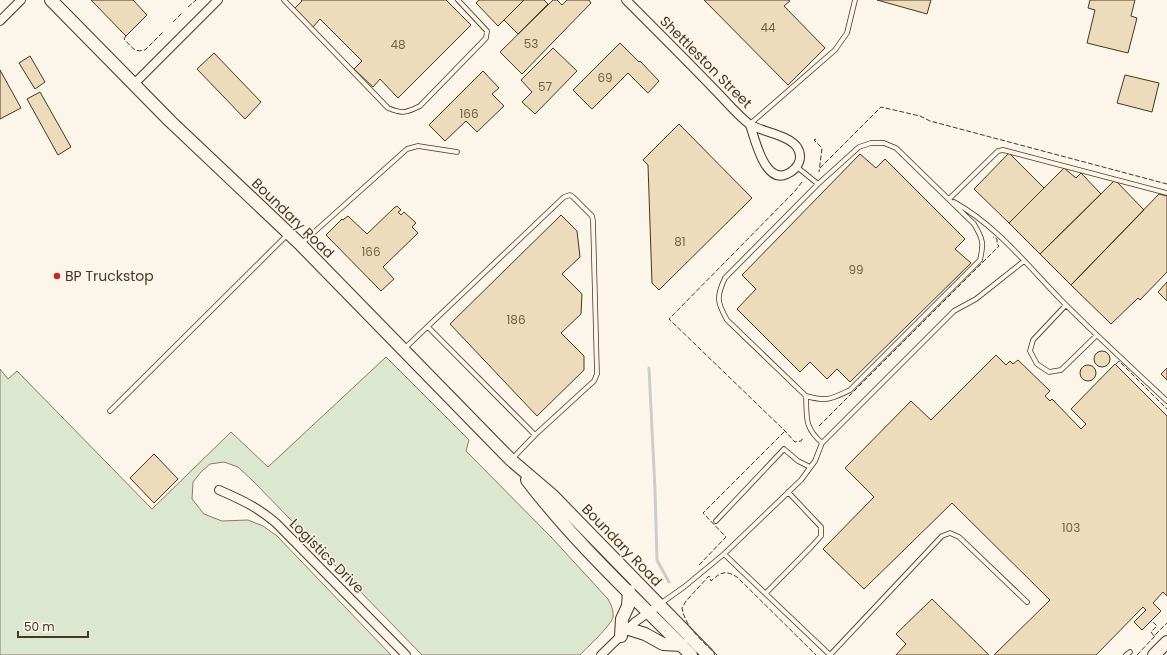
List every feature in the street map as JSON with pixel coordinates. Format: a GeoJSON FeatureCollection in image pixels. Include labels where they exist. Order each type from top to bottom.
{"type":"FeatureCollection","features":[{"type":"Feature","properties":{"kind":"main road","name":"Boundary Road"},"geometry":{"type":"LineString","coordinates":[[52,0],[170,121],[301,245],[511,460],[552,495],[654,609],[691,655]]}},
{"type":"Feature","properties":{"kind":"main road","name":"Boundary Road"},"geometry":{"type":"LineString","coordinates":[[511,460],[552,512],[629,591],[654,609],[708,655]]}},
{"type":"Feature","properties":{"kind":"main road"},"geometry":{"type":"LineString","coordinates":[[629,591],[628,606],[622,619],[625,632],[648,635],[664,644],[682,645]]}},
{"type":"Feature","properties":{"kind":"main road"},"geometry":{"type":"LineString","coordinates":[[1154,655],[1167,642]]}},
{"type":"Feature","properties":{"kind":"street"},"geometry":{"type":"LineString","coordinates":[[0,21],[21,0]]}},
{"type":"Feature","properties":{"kind":"street"},"geometry":{"type":"LineString","coordinates":[[134,84],[218,0]]}},
{"type":"Feature","properties":{"kind":"street","name":"Shettleston Street"},"geometry":{"type":"LineString","coordinates":[[626,0],[750,125],[793,143],[800,157],[797,167],[786,175],[781,176],[772,173],[764,163],[750,125]]}},
{"type":"Feature","properties":{"kind":"street","name":"Logistics Drive"},"geometry":{"type":"LineString","coordinates":[[219,490],[246,501],[262,511],[276,523],[406,655]]}},
{"type":"Feature","properties":{"kind":"street"},"geometry":{"type":"LineString","coordinates":[[601,655],[625,632],[654,609]]}},
{"type":"Feature","properties":{"kind":"lane"},"geometry":{"type":"LineString","coordinates":[[284,0],[388,108],[396,112],[407,113],[420,106],[486,38],[487,31],[458,0]]}},
{"type":"Feature","properties":{"kind":"lane"},"geometry":{"type":"LineString","coordinates":[[750,125],[835,50],[847,33],[856,0]]}},
{"type":"Feature","properties":{"kind":"lane"},"geometry":{"type":"LineString","coordinates":[[871,142],[884,143],[896,148],[949,199],[974,224],[980,234],[983,247],[980,260],[850,390],[833,398],[820,400],[806,396],[727,320],[719,306],[719,291],[725,278],[818,184],[859,147],[871,142]]}},
{"type":"Feature","properties":{"kind":"lane"},"geometry":{"type":"LineString","coordinates":[[301,245],[407,149],[418,146],[457,152]]}},
{"type":"Feature","properties":{"kind":"lane"},"geometry":{"type":"LineString","coordinates":[[949,199],[998,151],[1003,150],[1167,193]]}},
{"type":"Feature","properties":{"kind":"lane"},"geometry":{"type":"LineString","coordinates":[[797,167],[818,184]]}},
{"type":"Feature","properties":{"kind":"lane"},"geometry":{"type":"LineString","coordinates":[[404,350],[564,197],[570,195],[590,213],[593,221],[597,374],[594,381],[535,435],[511,460]]}},
{"type":"Feature","properties":{"kind":"lane"},"geometry":{"type":"LineString","coordinates":[[949,199],[969,210],[996,232],[1066,305],[1167,401]]}},
{"type":"Feature","properties":{"kind":"lane"},"geometry":{"type":"LineString","coordinates":[[110,410],[289,233]]}},
{"type":"Feature","properties":{"kind":"lane"},"geometry":{"type":"LineString","coordinates":[[654,609],[684,588],[724,554],[801,480],[815,461],[822,443],[954,312],[976,299],[1024,262]]}},
{"type":"Feature","properties":{"kind":"lane"},"geometry":{"type":"LineString","coordinates":[[1066,305],[1033,340],[1030,351],[1037,364],[1049,372],[1062,370],[1097,335]]}},
{"type":"Feature","properties":{"kind":"lane"},"geometry":{"type":"LineString","coordinates":[[428,327],[535,435]]}},
{"type":"Feature","properties":{"kind":"lane"},"geometry":{"type":"LineString","coordinates":[[806,396],[807,421],[813,435],[822,443]]}},
{"type":"Feature","properties":{"kind":"lane"},"geometry":{"type":"LineString","coordinates":[[716,521],[784,450],[798,461],[810,467]]}},
{"type":"Feature","properties":{"kind":"lane"},"geometry":{"type":"LineString","coordinates":[[766,593],[821,536],[821,527],[788,492]]}},
{"type":"Feature","properties":{"kind":"lane"},"geometry":{"type":"LineString","coordinates":[[724,554],[830,655],[942,536],[950,533],[959,537],[1027,602]]}},
{"type":"Feature","properties":{"kind":"green space"},"geometry":{"type":"Polygon","coordinates":[[[386,357],[469,440],[466,451],[552,538],[608,599],[613,612],[611,621],[604,631],[580,655],[422,655],[254,482],[238,467],[224,462],[210,464],[193,482],[192,499],[204,514],[222,521],[248,520],[263,526],[277,536],[391,655],[0,655],[0,369],[8,379],[17,371],[152,509],[231,432],[268,467],[386,357]]]}},
{"type":"Feature","properties":{"kind":"building"},"geometry":{"type":"Polygon","coordinates":[[[91,0],[133,0],[147,15],[126,36],[91,0]]]}},
{"type":"Feature","properties":{"kind":"building"},"geometry":{"type":"Polygon","coordinates":[[[301,0],[446,0],[471,25],[398,98],[380,79],[373,87],[354,69],[362,61],[320,19],[313,27],[294,9],[302,1],[301,0]]]}},
{"type":"Feature","properties":{"kind":"building"},"geometry":{"type":"Polygon","coordinates":[[[479,0],[524,0],[498,26],[476,3],[479,0]]]}},
{"type":"Feature","properties":{"kind":"building"},"geometry":{"type":"Polygon","coordinates":[[[524,0],[544,0],[548,4],[518,34],[504,20],[524,0]]]}},
{"type":"Feature","properties":{"kind":"building"},"geometry":{"type":"Polygon","coordinates":[[[553,0],[557,0],[562,5],[567,0],[589,0],[591,3],[522,74],[500,52],[553,0]]]}},
{"type":"Feature","properties":{"kind":"building"},"geometry":{"type":"Polygon","coordinates":[[[704,0],[788,0],[790,1],[784,6],[825,48],[788,85],[704,0]]]}},
{"type":"Feature","properties":{"kind":"building"},"geometry":{"type":"Polygon","coordinates":[[[877,0],[931,0],[927,14],[877,0]]]}},
{"type":"Feature","properties":{"kind":"building"},"geometry":{"type":"Polygon","coordinates":[[[1090,0],[1135,0],[1131,16],[1137,18],[1128,53],[1087,43],[1095,10],[1088,8],[1090,0]]]}},
{"type":"Feature","properties":{"kind":"building"},"geometry":{"type":"Polygon","coordinates":[[[620,43],[659,81],[648,93],[628,73],[592,109],[573,90],[620,43]]]}},
{"type":"Feature","properties":{"kind":"building"},"geometry":{"type":"Polygon","coordinates":[[[553,48],[577,71],[535,114],[522,102],[532,92],[521,80],[553,48]]]}},
{"type":"Feature","properties":{"kind":"building"},"geometry":{"type":"Polygon","coordinates":[[[214,53],[261,102],[245,119],[197,69],[214,53]]]}},
{"type":"Feature","properties":{"kind":"building"},"geometry":{"type":"Polygon","coordinates":[[[30,56],[45,82],[35,89],[19,63],[30,56]]]}},
{"type":"Feature","properties":{"kind":"building"},"geometry":{"type":"Polygon","coordinates":[[[0,70],[21,108],[0,119],[0,70]]]}},
{"type":"Feature","properties":{"kind":"building"},"geometry":{"type":"Polygon","coordinates":[[[483,71],[499,88],[492,94],[504,106],[477,132],[466,121],[445,141],[429,125],[483,71]]]}},
{"type":"Feature","properties":{"kind":"building"},"geometry":{"type":"Polygon","coordinates":[[[1125,75],[1159,83],[1152,112],[1117,103],[1125,75]]]}},
{"type":"Feature","properties":{"kind":"building"},"geometry":{"type":"Polygon","coordinates":[[[40,92],[71,147],[58,155],[27,99],[40,92]]]}},
{"type":"Feature","properties":{"kind":"building"},"geometry":{"type":"Polygon","coordinates":[[[679,124],[752,198],[659,290],[652,283],[648,165],[643,160],[679,124]]]}},
{"type":"Feature","properties":{"kind":"building"},"geometry":{"type":"Polygon","coordinates":[[[1009,153],[1044,188],[1009,223],[974,189],[1009,153]]]}},
{"type":"Feature","properties":{"kind":"building"},"geometry":{"type":"Polygon","coordinates":[[[860,154],[876,168],[885,159],[965,239],[955,249],[971,263],[850,382],[837,369],[827,379],[810,362],[800,372],[737,309],[756,289],[742,275],[860,154]]]}},
{"type":"Feature","properties":{"kind":"building"},"geometry":{"type":"Polygon","coordinates":[[[1064,168],[1076,178],[1081,173],[1101,194],[1040,254],[1009,223],[1064,168]]]}},
{"type":"Feature","properties":{"kind":"building"},"geometry":{"type":"Polygon","coordinates":[[[1115,180],[1144,210],[1071,285],[1040,254],[1115,180]]]}},
{"type":"Feature","properties":{"kind":"building"},"geometry":{"type":"Polygon","coordinates":[[[1159,194],[1167,196],[1167,272],[1140,300],[1138,298],[1111,324],[1071,285],[1159,194]]]}},
{"type":"Feature","properties":{"kind":"building"},"geometry":{"type":"Polygon","coordinates":[[[397,206],[401,210],[398,212],[401,215],[404,212],[416,223],[412,227],[418,233],[383,267],[394,279],[381,291],[326,235],[342,219],[343,220],[348,216],[367,234],[397,206]]]}},
{"type":"Feature","properties":{"kind":"building"},"geometry":{"type":"Polygon","coordinates":[[[561,215],[577,231],[580,257],[562,274],[582,294],[581,314],[561,333],[584,356],[584,370],[537,416],[450,324],[561,215]]]}},
{"type":"Feature","properties":{"kind":"building"},"geometry":{"type":"Polygon","coordinates":[[[1167,282],[1167,301],[1158,292],[1167,282]]]}},
{"type":"Feature","properties":{"kind":"building"},"geometry":{"type":"Polygon","coordinates":[[[1102,351],[1108,353],[1110,359],[1108,365],[1102,367],[1096,365],[1094,359],[1096,353],[1102,351]]]}},
{"type":"Feature","properties":{"kind":"building"},"geometry":{"type":"Polygon","coordinates":[[[996,355],[1006,365],[1010,361],[1013,364],[1018,360],[1050,391],[1045,396],[1050,401],[1052,399],[1081,429],[1086,424],[1071,409],[1115,364],[1167,416],[1167,596],[1163,592],[1153,603],[1161,611],[1142,630],[1134,622],[1146,610],[1143,607],[1096,655],[994,655],[1050,600],[952,503],[864,589],[823,549],[874,497],[845,468],[911,401],[931,420],[996,355]]]}},
{"type":"Feature","properties":{"kind":"building"},"geometry":{"type":"Polygon","coordinates":[[[1085,365],[1091,365],[1096,370],[1094,379],[1091,381],[1085,381],[1080,376],[1080,370],[1085,365]]]}},
{"type":"Feature","properties":{"kind":"building"},"geometry":{"type":"Polygon","coordinates":[[[1167,368],[1167,380],[1161,374],[1167,368]]]}},
{"type":"Feature","properties":{"kind":"building"},"geometry":{"type":"Polygon","coordinates":[[[154,454],[178,479],[154,503],[130,478],[154,454]]]}},
{"type":"Feature","properties":{"kind":"building"},"geometry":{"type":"Polygon","coordinates":[[[932,599],[989,655],[896,655],[906,644],[896,634],[932,599]]]}},
{"type":"Feature","properties":{"kind":"waterway"},"geometry":{"type":"LineString","coordinates":[[649,368],[657,560],[669,582]]}},
{"type":"Feature","properties":{"kind":"fence"},"geometry":{"type":"LineString","coordinates":[[188,7],[196,0]]}},
{"type":"Feature","properties":{"kind":"fence"},"geometry":{"type":"LineString","coordinates":[[173,22],[182,13]]}},
{"type":"Feature","properties":{"kind":"fence"},"geometry":{"type":"LineString","coordinates":[[126,36],[124,39],[131,47],[141,51],[145,50],[164,31]]}},
{"type":"Feature","properties":{"kind":"fence"},"geometry":{"type":"LineString","coordinates":[[820,168],[881,107],[920,116],[930,121],[1167,184]]}},
{"type":"Feature","properties":{"kind":"fence"},"geometry":{"type":"LineString","coordinates":[[816,139],[814,140],[822,148],[819,172]]}},
{"type":"Feature","properties":{"kind":"fence"},"geometry":{"type":"LineString","coordinates":[[802,182],[795,191],[669,319],[795,442],[801,441],[803,438]]}},
{"type":"Feature","properties":{"kind":"fence"},"geometry":{"type":"LineString","coordinates":[[819,426],[999,246],[997,244],[997,239],[993,237]]}},
{"type":"Feature","properties":{"kind":"fence"},"geometry":{"type":"LineString","coordinates":[[1116,364],[1119,361],[1167,409]]}},
{"type":"Feature","properties":{"kind":"fence"},"geometry":{"type":"LineString","coordinates":[[699,565],[726,537],[703,513],[785,431]]}},
{"type":"Feature","properties":{"kind":"fence"},"geometry":{"type":"LineString","coordinates":[[717,655],[691,628],[682,608],[686,601],[709,576],[711,581],[723,573],[729,573],[737,577],[816,655]]}},
{"type":"Feature","properties":{"kind":"fence"},"geometry":{"type":"LineString","coordinates":[[1153,622],[1157,626],[1151,632],[1154,636],[1167,623]]}},
{"type":"Feature","properties":{"kind":"fence"},"geometry":{"type":"LineString","coordinates":[[1137,655],[1154,636]]}},
{"type":"Feature","properties":{"kind":"place","name":"BP Truckstop"},"geometry":{"type":"Point","coordinates":[57,276]}}]}
